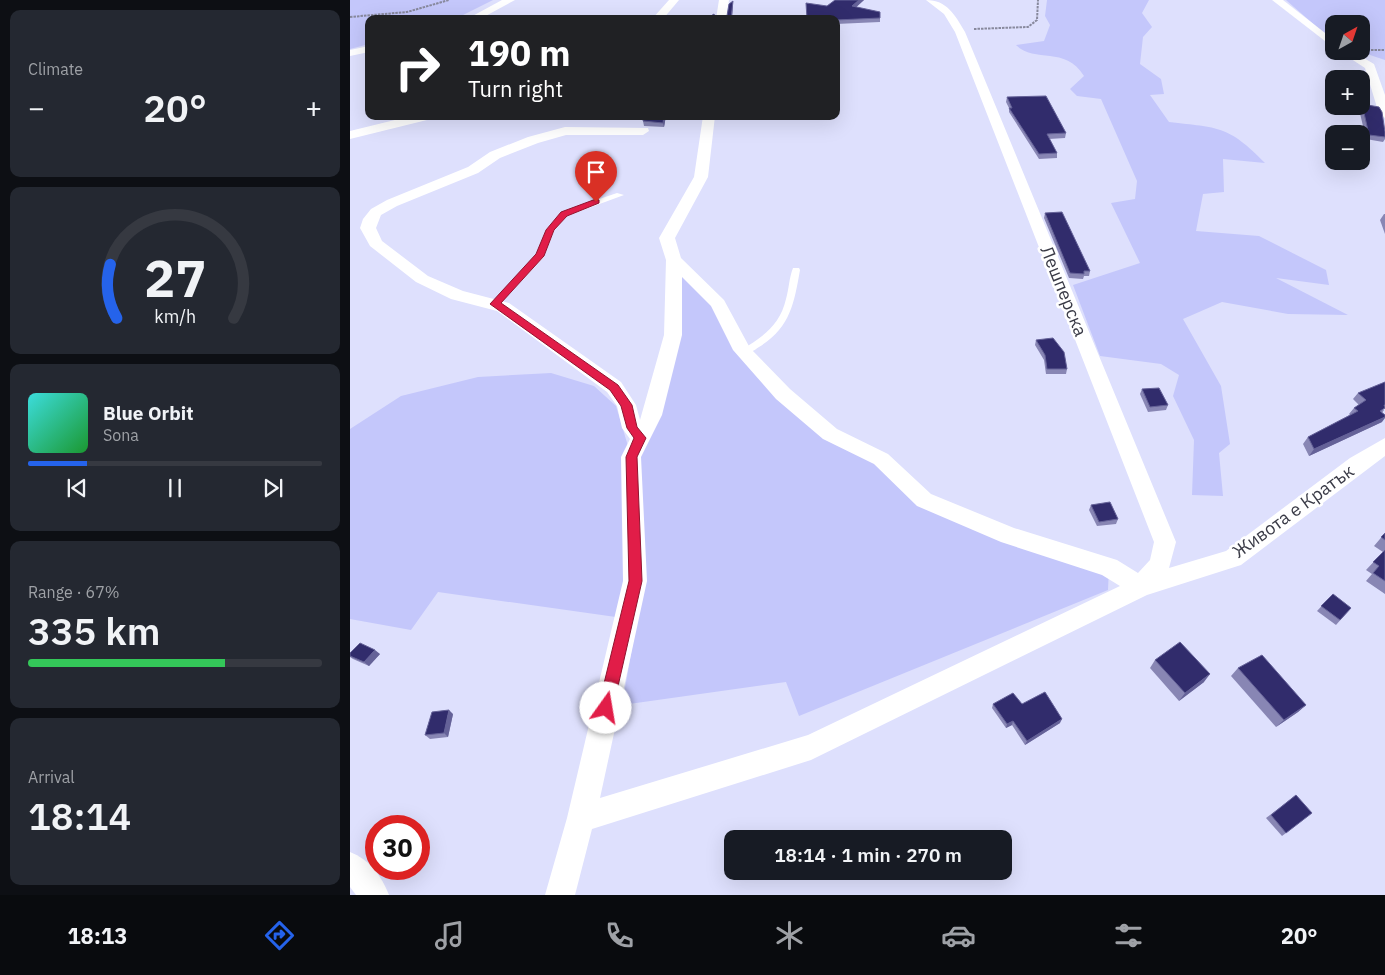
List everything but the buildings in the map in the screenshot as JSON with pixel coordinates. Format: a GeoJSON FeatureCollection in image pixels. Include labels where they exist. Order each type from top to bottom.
{"type":"FeatureCollection","features":[{"type":"Feature","properties":{"kind":"street"},"geometry":{"type":"LineString","coordinates":[[480,15],[510,0]]}},
{"type":"Feature","properties":{"kind":"street"},"geometry":{"type":"LineString","coordinates":[[660,15],[674,0]]}},
{"type":"Feature","properties":{"kind":"street"},"geometry":{"type":"LineString","coordinates":[[722,15],[724,0]]}},
{"type":"Feature","properties":{"kind":"street","name":"Лешперска"},"geometry":{"type":"LineString","coordinates":[[931,0],[948,12],[958,30],[1165,542],[1160,564],[1141,587]]}},
{"type":"Feature","properties":{"kind":"street"},"geometry":{"type":"LineString","coordinates":[[1277,0],[1325,38]]}},
{"type":"Feature","properties":{"kind":"street"},"geometry":{"type":"LineString","coordinates":[[350,53],[365,50]]}},
{"type":"Feature","properties":{"kind":"street"},"geometry":{"type":"LineString","coordinates":[[1360,60],[1370,66],[1385,114]]}},
{"type":"Feature","properties":{"kind":"street"},"geometry":{"type":"LineString","coordinates":[[350,135],[411,120]]}},
{"type":"Feature","properties":{"kind":"street"},"geometry":{"type":"LineString","coordinates":[[560,895],[581,818],[635,581],[631,457],[652,415],[673,335],[674,260],[667,238],[701,177],[708,120]]}},
{"type":"Feature","properties":{"kind":"street"},"geometry":{"type":"LineString","coordinates":[[640,438],[632,428],[626,405],[614,388],[503,308],[495,304],[457,295],[422,279],[374,243],[368,228],[370,219],[376,212],[392,203],[473,170],[495,155],[553,133],[565,131],[643,131]]}},
{"type":"Feature","properties":{"kind":"street"},"geometry":{"type":"LineString","coordinates":[[674,260],[718,304],[739,346],[784,394],[830,434],[881,459],[924,500],[1009,536],[1109,567],[1141,587]]}},
{"type":"Feature","properties":{"kind":"street","name":"Живота е Кратък"},"geometry":{"type":"LineString","coordinates":[[581,818],[812,747],[1141,587],[1233,558],[1357,464],[1385,446]]}},
{"type":"Feature","properties":{"kind":"street"},"geometry":{"type":"LineString","coordinates":[[350,867],[355,869],[374,895]]}},
{"type":"Feature","properties":{"kind":"lane"},"geometry":{"type":"LineString","coordinates":[[495,304],[540,254],[550,230],[564,214],[620,195]]}},
{"type":"Feature","properties":{"kind":"lane"},"geometry":{"type":"LineString","coordinates":[[744,352],[767,339],[783,323],[788,312],[796,270]]}},
{"type":"Feature","properties":{"kind":"path"},"geometry":{"type":"LineString","coordinates":[[373,15],[407,12],[449,0]]}},
{"type":"Feature","properties":{"kind":"path"},"geometry":{"type":"LineString","coordinates":[[958,30],[1028,26],[1037,20],[1038,0]]}},
{"type":"Feature","properties":{"kind":"path"},"geometry":{"type":"LineString","coordinates":[[350,17],[365,16]]}},
{"type":"Feature","properties":{"kind":"shaded area"},"geometry":{"type":"Polygon","coordinates":[[[350,0],[493,0],[463,15],[365,15],[365,45],[350,49],[350,0]]]}},
{"type":"Feature","properties":{"kind":"shaded area"},"geometry":{"type":"Polygon","coordinates":[[[1047,0],[1149,0],[1142,13],[1152,27],[1143,37],[1140,64],[1161,79],[1164,94],[1150,95],[1169,122],[1222,130],[1241,141],[1265,163],[1223,159],[1224,192],[1203,194],[1196,231],[1259,236],[1326,270],[1329,285],[1276,278],[1348,315],[1288,314],[1222,302],[1183,319],[1221,386],[1230,444],[1219,453],[1223,496],[1192,495],[1194,440],[1173,396],[1179,375],[1161,364],[1100,356],[1073,285],[1140,263],[1111,203],[1135,199],[1137,181],[1101,99],[1077,96],[1070,89],[1084,76],[1076,67],[1068,61],[1059,58],[1032,54],[1016,45],[1044,41],[1050,25],[1045,16],[1047,0]]]}},
{"type":"Feature","properties":{"kind":"shaded area"},"geometry":{"type":"Polygon","coordinates":[[[1286,0],[1385,0],[1385,60],[1370,55],[1370,15],[1325,15],[1325,34],[1286,0]]]}},
{"type":"Feature","properties":{"kind":"shaded area"},"geometry":{"type":"Polygon","coordinates":[[[674,260],[783,394],[881,459],[925,500],[1109,567],[1108,590],[799,716],[786,682],[622,705],[637,620],[438,592],[411,630],[350,619],[350,429],[401,396],[478,377],[551,373],[594,386],[616,406],[631,456],[673,335],[674,260]]]}},
{"type":"Feature","properties":{"kind":"route"},"geometry":{"type":"LineString","coordinates":[[596,202],[564,214],[550,230],[540,254],[495,304],[614,388],[626,405],[632,428],[640,438],[631,457],[634,493],[635,581],[606,708]]}}]}
